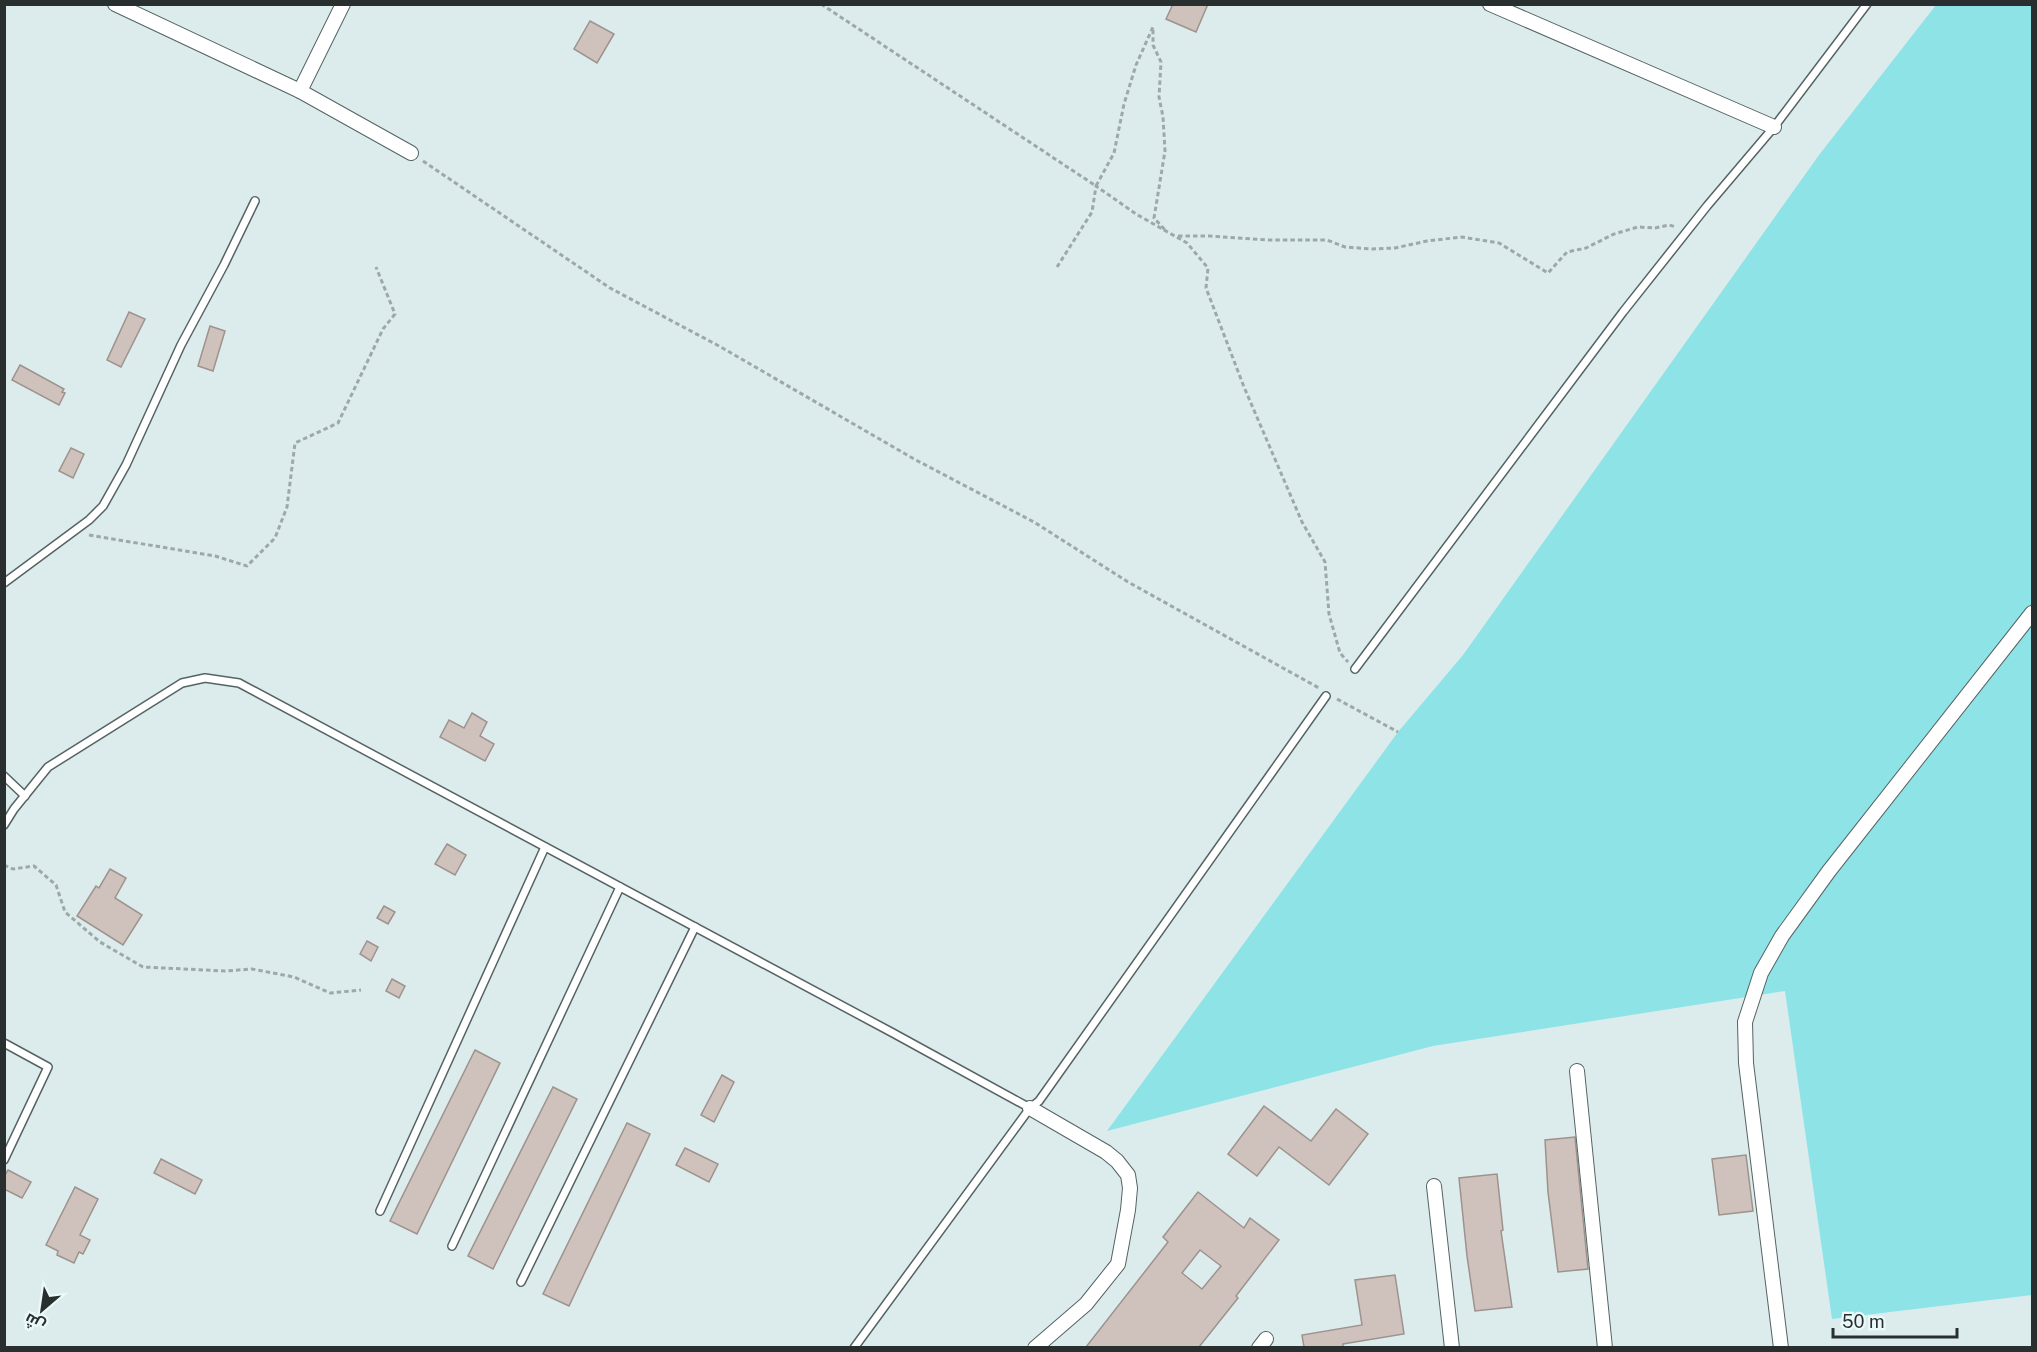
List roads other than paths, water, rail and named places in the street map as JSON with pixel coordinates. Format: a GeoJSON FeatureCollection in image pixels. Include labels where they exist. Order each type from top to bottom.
{"type":"FeatureCollection","features":[{"type":"Feature","properties":{"kind":"street"},"geometry":{"type":"LineString","coordinates":[[115,4],[300,91],[411,153]]}},
{"type":"Feature","properties":{"kind":"street"},"geometry":{"type":"LineString","coordinates":[[300,91],[343,4]]}},
{"type":"Feature","properties":{"kind":"street"},"geometry":{"type":"LineString","coordinates":[[1490,4],[1774,127]]}},
{"type":"Feature","properties":{"kind":"street"},"geometry":{"type":"LineString","coordinates":[[1781,1347],[1746,1063],[1745,1022],[1761,973],[1782,936],[1829,871],[2032,613]]}},
{"type":"Feature","properties":{"kind":"street"},"geometry":{"type":"LineString","coordinates":[[1577,1071],[1605,1347]]}},
{"type":"Feature","properties":{"kind":"street"},"geometry":{"type":"LineString","coordinates":[[1030,1108],[1106,1152],[1128,1175],[1130,1188],[1118,1263],[1086,1304],[1035,1347]]}},
{"type":"Feature","properties":{"kind":"street"},"geometry":{"type":"LineString","coordinates":[[1434,1186],[1452,1347]]}},
{"type":"Feature","properties":{"kind":"street"},"geometry":{"type":"LineString","coordinates":[[1259,1347],[1266,1340],[1268,1347]]}},
{"type":"Feature","properties":{"kind":"lane"},"geometry":{"type":"LineString","coordinates":[[1355,669],[1623,312],[1774,127],[1867,4]]}},
{"type":"Feature","properties":{"kind":"lane"},"geometry":{"type":"LineString","coordinates":[[4,583],[89,520],[103,506],[126,465],[181,345],[255,201]]}},
{"type":"Feature","properties":{"kind":"lane"},"geometry":{"type":"LineString","coordinates":[[4,825],[48,767],[182,683],[205,678],[238,684],[1030,1108]]}},
{"type":"Feature","properties":{"kind":"lane"},"geometry":{"type":"LineString","coordinates":[[854,1347],[1030,1108],[1039,1101],[1326,694]]}},
{"type":"Feature","properties":{"kind":"lane"},"geometry":{"type":"LineString","coordinates":[[4,776],[25,796]]}},
{"type":"Feature","properties":{"kind":"lane"},"geometry":{"type":"LineString","coordinates":[[380,1211],[545,848]]}},
{"type":"Feature","properties":{"kind":"lane"},"geometry":{"type":"LineString","coordinates":[[452,1246],[620,887]]}},
{"type":"Feature","properties":{"kind":"lane"},"geometry":{"type":"LineString","coordinates":[[521,1282],[695,927]]}},
{"type":"Feature","properties":{"kind":"lane"},"geometry":{"type":"LineString","coordinates":[[4,1043],[48,1067],[4,1160]]}}]}
